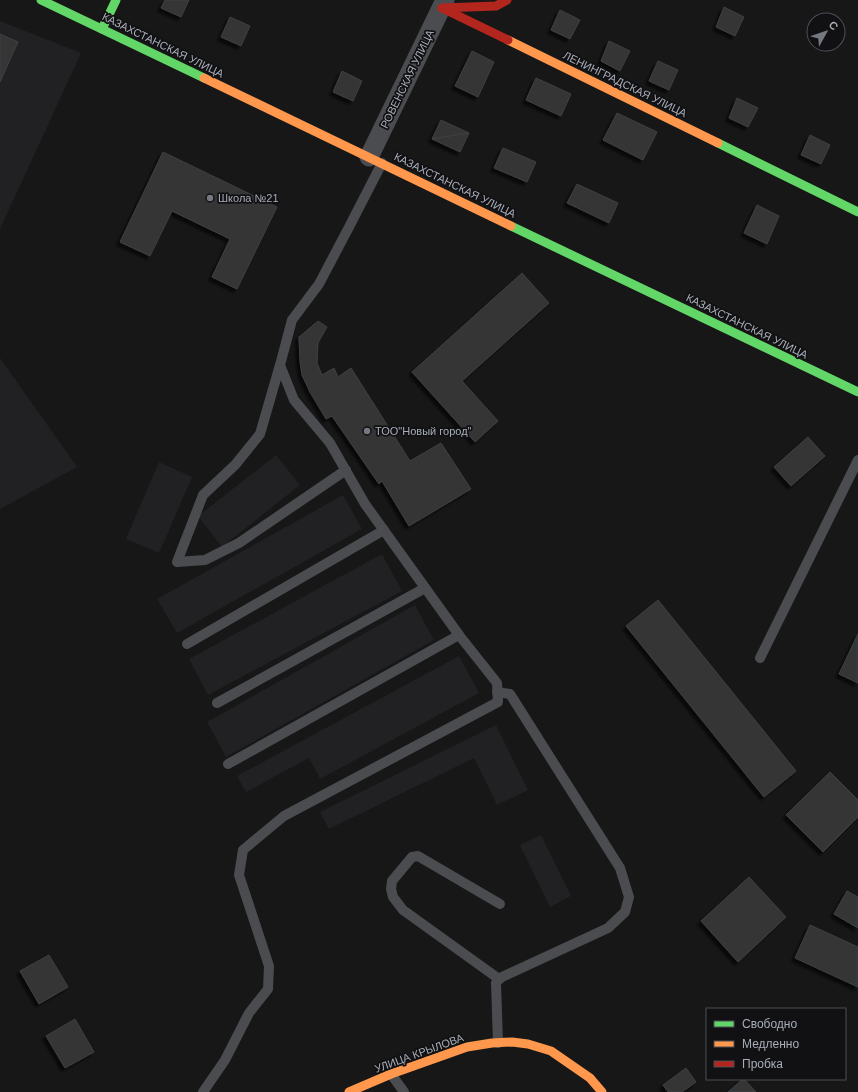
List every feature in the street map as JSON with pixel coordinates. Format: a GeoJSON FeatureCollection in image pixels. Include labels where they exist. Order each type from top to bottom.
{"type":"FeatureCollection","features":[{"type":"Feature","properties":{"kind":"main road","name":"КАЗАХСТАНСКАЯ УЛИЦА"},"geometry":{"type":"LineString","coordinates":[[42,0],[858,392]]}},
{"type":"Feature","properties":{"kind":"main road"},"geometry":{"type":"LineString","coordinates":[[102,29],[116,0]]}},
{"type":"Feature","properties":{"kind":"main road"},"geometry":{"type":"LineString","coordinates":[[444,4],[496,6],[507,0]]}},
{"type":"Feature","properties":{"kind":"main road","name":"ЛЕНИНГРАДСКАЯ УЛИЦА"},"geometry":{"type":"LineString","coordinates":[[444,4],[858,212]]}},
{"type":"Feature","properties":{"kind":"main road","name":"УЛИЦА КРЫЛОВА"},"geometry":{"type":"LineString","coordinates":[[350,1092],[391,1074],[467,1047],[512,1042],[528,1044],[550,1051],[561,1057],[590,1078],[602,1092]]}},
{"type":"Feature","properties":{"kind":"street","name":"РОВЕНСКАЯ УЛИЦА"},"geometry":{"type":"LineString","coordinates":[[375,160],[444,4]]}},
{"type":"Feature","properties":{"kind":"lane"},"geometry":{"type":"LineString","coordinates":[[346,470],[239,543],[205,560],[176,562],[203,494],[234,466],[260,434],[292,320],[319,284],[348,230],[375,160]]}},
{"type":"Feature","properties":{"kind":"lane"},"geometry":{"type":"LineString","coordinates":[[203,1092],[225,1060],[250,1013],[268,989],[269,966],[239,875],[243,850],[284,816],[498,702],[497,683],[424,588],[365,504],[330,443],[294,400],[280,365]]}},
{"type":"Feature","properties":{"kind":"lane"},"geometry":{"type":"LineString","coordinates":[[760,658],[858,460]]}},
{"type":"Feature","properties":{"kind":"lane"},"geometry":{"type":"LineString","coordinates":[[187,644],[384,530]]}},
{"type":"Feature","properties":{"kind":"lane"},"geometry":{"type":"LineString","coordinates":[[216,702],[424,588]]}},
{"type":"Feature","properties":{"kind":"lane"},"geometry":{"type":"LineString","coordinates":[[228,764],[459,635]]}},
{"type":"Feature","properties":{"kind":"lane"},"geometry":{"type":"LineString","coordinates":[[497,692],[510,694],[514,700],[620,868],[629,897],[625,912],[608,928],[499,979],[496,983],[498,1043]]}},
{"type":"Feature","properties":{"kind":"lane"},"geometry":{"type":"LineString","coordinates":[[499,979],[403,910],[393,897],[392,881],[412,857],[418,856],[500,904]]}},
{"type":"Feature","properties":{"kind":"lane"},"geometry":{"type":"LineString","coordinates":[[391,1074],[404,1092]]}},
{"type":"Feature","properties":{"kind":"shaded area"},"geometry":{"type":"Polygon","coordinates":[[[0,21],[81,53],[0,229],[0,21]]]}},
{"type":"Feature","properties":{"kind":"shaded area"},"geometry":{"type":"Polygon","coordinates":[[[0,358],[77,467],[0,509],[0,358]]]}},
{"type":"Feature","properties":{"kind":"shaded area"},"geometry":{"type":"Polygon","coordinates":[[[276,455],[300,485],[222,547],[198,516],[276,455]]]}},
{"type":"Feature","properties":{"kind":"shaded area"},"geometry":{"type":"Polygon","coordinates":[[[159,462],[192,477],[159,553],[126,539],[159,462]]]}},
{"type":"Feature","properties":{"kind":"shaded area"},"geometry":{"type":"Polygon","coordinates":[[[343,495],[362,529],[177,633],[157,599],[343,495]]]}},
{"type":"Feature","properties":{"kind":"shaded area"},"geometry":{"type":"Polygon","coordinates":[[[382,554],[402,591],[208,695],[189,659],[382,554]]]}},
{"type":"Feature","properties":{"kind":"shaded area"},"geometry":{"type":"Polygon","coordinates":[[[415,605],[434,640],[226,757],[207,722],[415,605]]]}},
{"type":"Feature","properties":{"kind":"shaded area"},"geometry":{"type":"Polygon","coordinates":[[[459,656],[479,693],[320,779],[309,758],[246,792],[237,776],[459,656]]]}},
{"type":"Feature","properties":{"kind":"shaded area"},"geometry":{"type":"Polygon","coordinates":[[[496,725],[528,790],[497,805],[474,758],[329,829],[320,812],[496,725]]]}},
{"type":"Feature","properties":{"kind":"shaded area"},"geometry":{"type":"Polygon","coordinates":[[[541,835],[571,896],[550,907],[520,845],[541,835]]]}},
{"type":"Feature","properties":{"kind":"building"},"geometry":{"type":"Polygon","coordinates":[[[165,0],[189,0],[181,17],[161,8],[165,0]]]}},
{"type":"Feature","properties":{"kind":"building"},"geometry":{"type":"Polygon","coordinates":[[[724,7],[744,17],[735,36],[716,27],[724,7]]]}},
{"type":"Feature","properties":{"kind":"building"},"geometry":{"type":"Polygon","coordinates":[[[560,10],[580,20],[570,39],[551,30],[560,10]]]}},
{"type":"Feature","properties":{"kind":"building"},"geometry":{"type":"Polygon","coordinates":[[[230,17],[250,26],[241,46],[221,37],[230,17]]]}},
{"type":"Feature","properties":{"kind":"building"},"geometry":{"type":"Polygon","coordinates":[[[0,34],[18,42],[0,82],[0,34]]]}},
{"type":"Feature","properties":{"kind":"building"},"geometry":{"type":"Polygon","coordinates":[[[609,41],[630,51],[620,71],[601,61],[609,41]]]}},
{"type":"Feature","properties":{"kind":"building"},"geometry":{"type":"Polygon","coordinates":[[[472,51],[494,62],[478,97],[455,86],[472,51]]]}},
{"type":"Feature","properties":{"kind":"building"},"geometry":{"type":"Polygon","coordinates":[[[658,61],[678,70],[669,90],[649,81],[658,61]]]}},
{"type":"Feature","properties":{"kind":"building"},"geometry":{"type":"Polygon","coordinates":[[[342,71],[362,81],[353,101],[333,92],[342,71]]]}},
{"type":"Feature","properties":{"kind":"building"},"geometry":{"type":"Polygon","coordinates":[[[536,78],[571,94],[561,116],[526,100],[536,78]]]}},
{"type":"Feature","properties":{"kind":"building"},"geometry":{"type":"Polygon","coordinates":[[[737,98],[758,108],[748,127],[729,118],[737,98]]]}},
{"type":"Feature","properties":{"kind":"building"},"geometry":{"type":"Polygon","coordinates":[[[617,113],[657,132],[643,160],[603,140],[617,113]]]}},
{"type":"Feature","properties":{"kind":"building"},"geometry":{"type":"Polygon","coordinates":[[[441,120],[469,133],[432,139],[441,120]]]}},
{"type":"Feature","properties":{"kind":"building"},"geometry":{"type":"Polygon","coordinates":[[[469,133],[460,152],[432,139],[469,133]]]}},
{"type":"Feature","properties":{"kind":"building"},"geometry":{"type":"Polygon","coordinates":[[[810,135],[830,145],[821,164],[801,155],[810,135]]]}},
{"type":"Feature","properties":{"kind":"building"},"geometry":{"type":"Polygon","coordinates":[[[503,148],[536,162],[527,182],[494,168],[503,148]]]}},
{"type":"Feature","properties":{"kind":"building"},"geometry":{"type":"Polygon","coordinates":[[[163,152],[277,207],[237,289],[212,277],[230,239],[172,211],[150,256],[120,242],[163,152]]]}},
{"type":"Feature","properties":{"kind":"building"},"geometry":{"type":"Polygon","coordinates":[[[577,184],[618,203],[609,223],[567,203],[577,184]]]}},
{"type":"Feature","properties":{"kind":"building"},"geometry":{"type":"Polygon","coordinates":[[[757,205],[779,216],[767,244],[744,233],[757,205]]]}},
{"type":"Feature","properties":{"kind":"building"},"geometry":{"type":"Polygon","coordinates":[[[522,273],[549,303],[462,381],[498,421],[475,442],[412,372],[522,273]]]}},
{"type":"Feature","properties":{"kind":"building","name":"ТОО\"Новый город\""},"geometry":{"type":"Polygon","coordinates":[[[318,321],[327,327],[318,343],[317,363],[322,375],[334,368],[338,377],[351,368],[410,461],[441,443],[471,489],[409,526],[382,481],[379,484],[332,416],[326,419],[302,375],[299,337],[318,321]]]}},
{"type":"Feature","properties":{"kind":"building"},"geometry":{"type":"Polygon","coordinates":[[[808,437],[825,456],[791,486],[774,467],[808,437]]]}},
{"type":"Feature","properties":{"kind":"building"},"geometry":{"type":"Polygon","coordinates":[[[658,600],[796,771],[764,797],[626,626],[658,600]]]}},
{"type":"Feature","properties":{"kind":"building"},"geometry":{"type":"Polygon","coordinates":[[[858,634],[858,683],[839,674],[858,634]]]}},
{"type":"Feature","properties":{"kind":"building"},"geometry":{"type":"Polygon","coordinates":[[[830,772],[858,800],[858,817],[823,852],[786,815],[830,772]]]}},
{"type":"Feature","properties":{"kind":"building"},"geometry":{"type":"Polygon","coordinates":[[[749,877],[786,917],[738,962],[701,921],[749,877]]]}},
{"type":"Feature","properties":{"kind":"building"},"geometry":{"type":"Polygon","coordinates":[[[847,891],[858,897],[858,928],[834,914],[847,891]]]}},
{"type":"Feature","properties":{"kind":"building"},"geometry":{"type":"Polygon","coordinates":[[[810,925],[858,947],[858,987],[795,958],[810,925]]]}},
{"type":"Feature","properties":{"kind":"building"},"geometry":{"type":"Polygon","coordinates":[[[49,955],[68,987],[39,1004],[20,971],[49,955]]]}},
{"type":"Feature","properties":{"kind":"building"},"geometry":{"type":"Polygon","coordinates":[[[75,1019],[94,1052],[65,1068],[46,1036],[75,1019]]]}},
{"type":"Feature","properties":{"kind":"building"},"geometry":{"type":"Polygon","coordinates":[[[686,1068],[696,1082],[682,1092],[668,1092],[663,1085],[686,1068]]]}},
{"type":"Feature","properties":{"kind":"building"},"geometry":{"type":"Polygon","coordinates":[[[742,1080],[745,1080],[756,1092],[728,1092],[742,1080]]]}},
{"type":"Feature","properties":{"kind":"traffic: fast"},"geometry":{"type":"LineString","coordinates":[[41,0],[204,78]]}},
{"type":"Feature","properties":{"kind":"traffic: fast"},"geometry":{"type":"LineString","coordinates":[[102,29],[116,0]]}},
{"type":"Feature","properties":{"kind":"traffic: fast"},"geometry":{"type":"LineString","coordinates":[[718,143],[858,212]]}},
{"type":"Feature","properties":{"kind":"traffic: fast"},"geometry":{"type":"LineString","coordinates":[[511,226],[858,392]]}},
{"type":"Feature","properties":{"kind":"traffic: slow"},"geometry":{"type":"LineString","coordinates":[[508,40],[718,143]]}},
{"type":"Feature","properties":{"kind":"traffic: slow"},"geometry":{"type":"LineString","coordinates":[[204,78],[511,226]]}},
{"type":"Feature","properties":{"kind":"traffic: slow"},"geometry":{"type":"LineString","coordinates":[[349,1092],[391,1074],[467,1047],[492,1043],[512,1042],[528,1044],[551,1051],[590,1078],[602,1092]]}},
{"type":"Feature","properties":{"kind":"traffic: jam"},"geometry":{"type":"LineString","coordinates":[[507,0],[496,6],[442,8],[508,40]]}},
{"type":"Feature","properties":{"kind":"place","name":"Школа №21"},"geometry":{"type":"Point","coordinates":[210,198]}},
{"type":"Feature","properties":{"kind":"place","name":"ТОО\"Новый город\""},"geometry":{"type":"Point","coordinates":[367,431]}}]}
